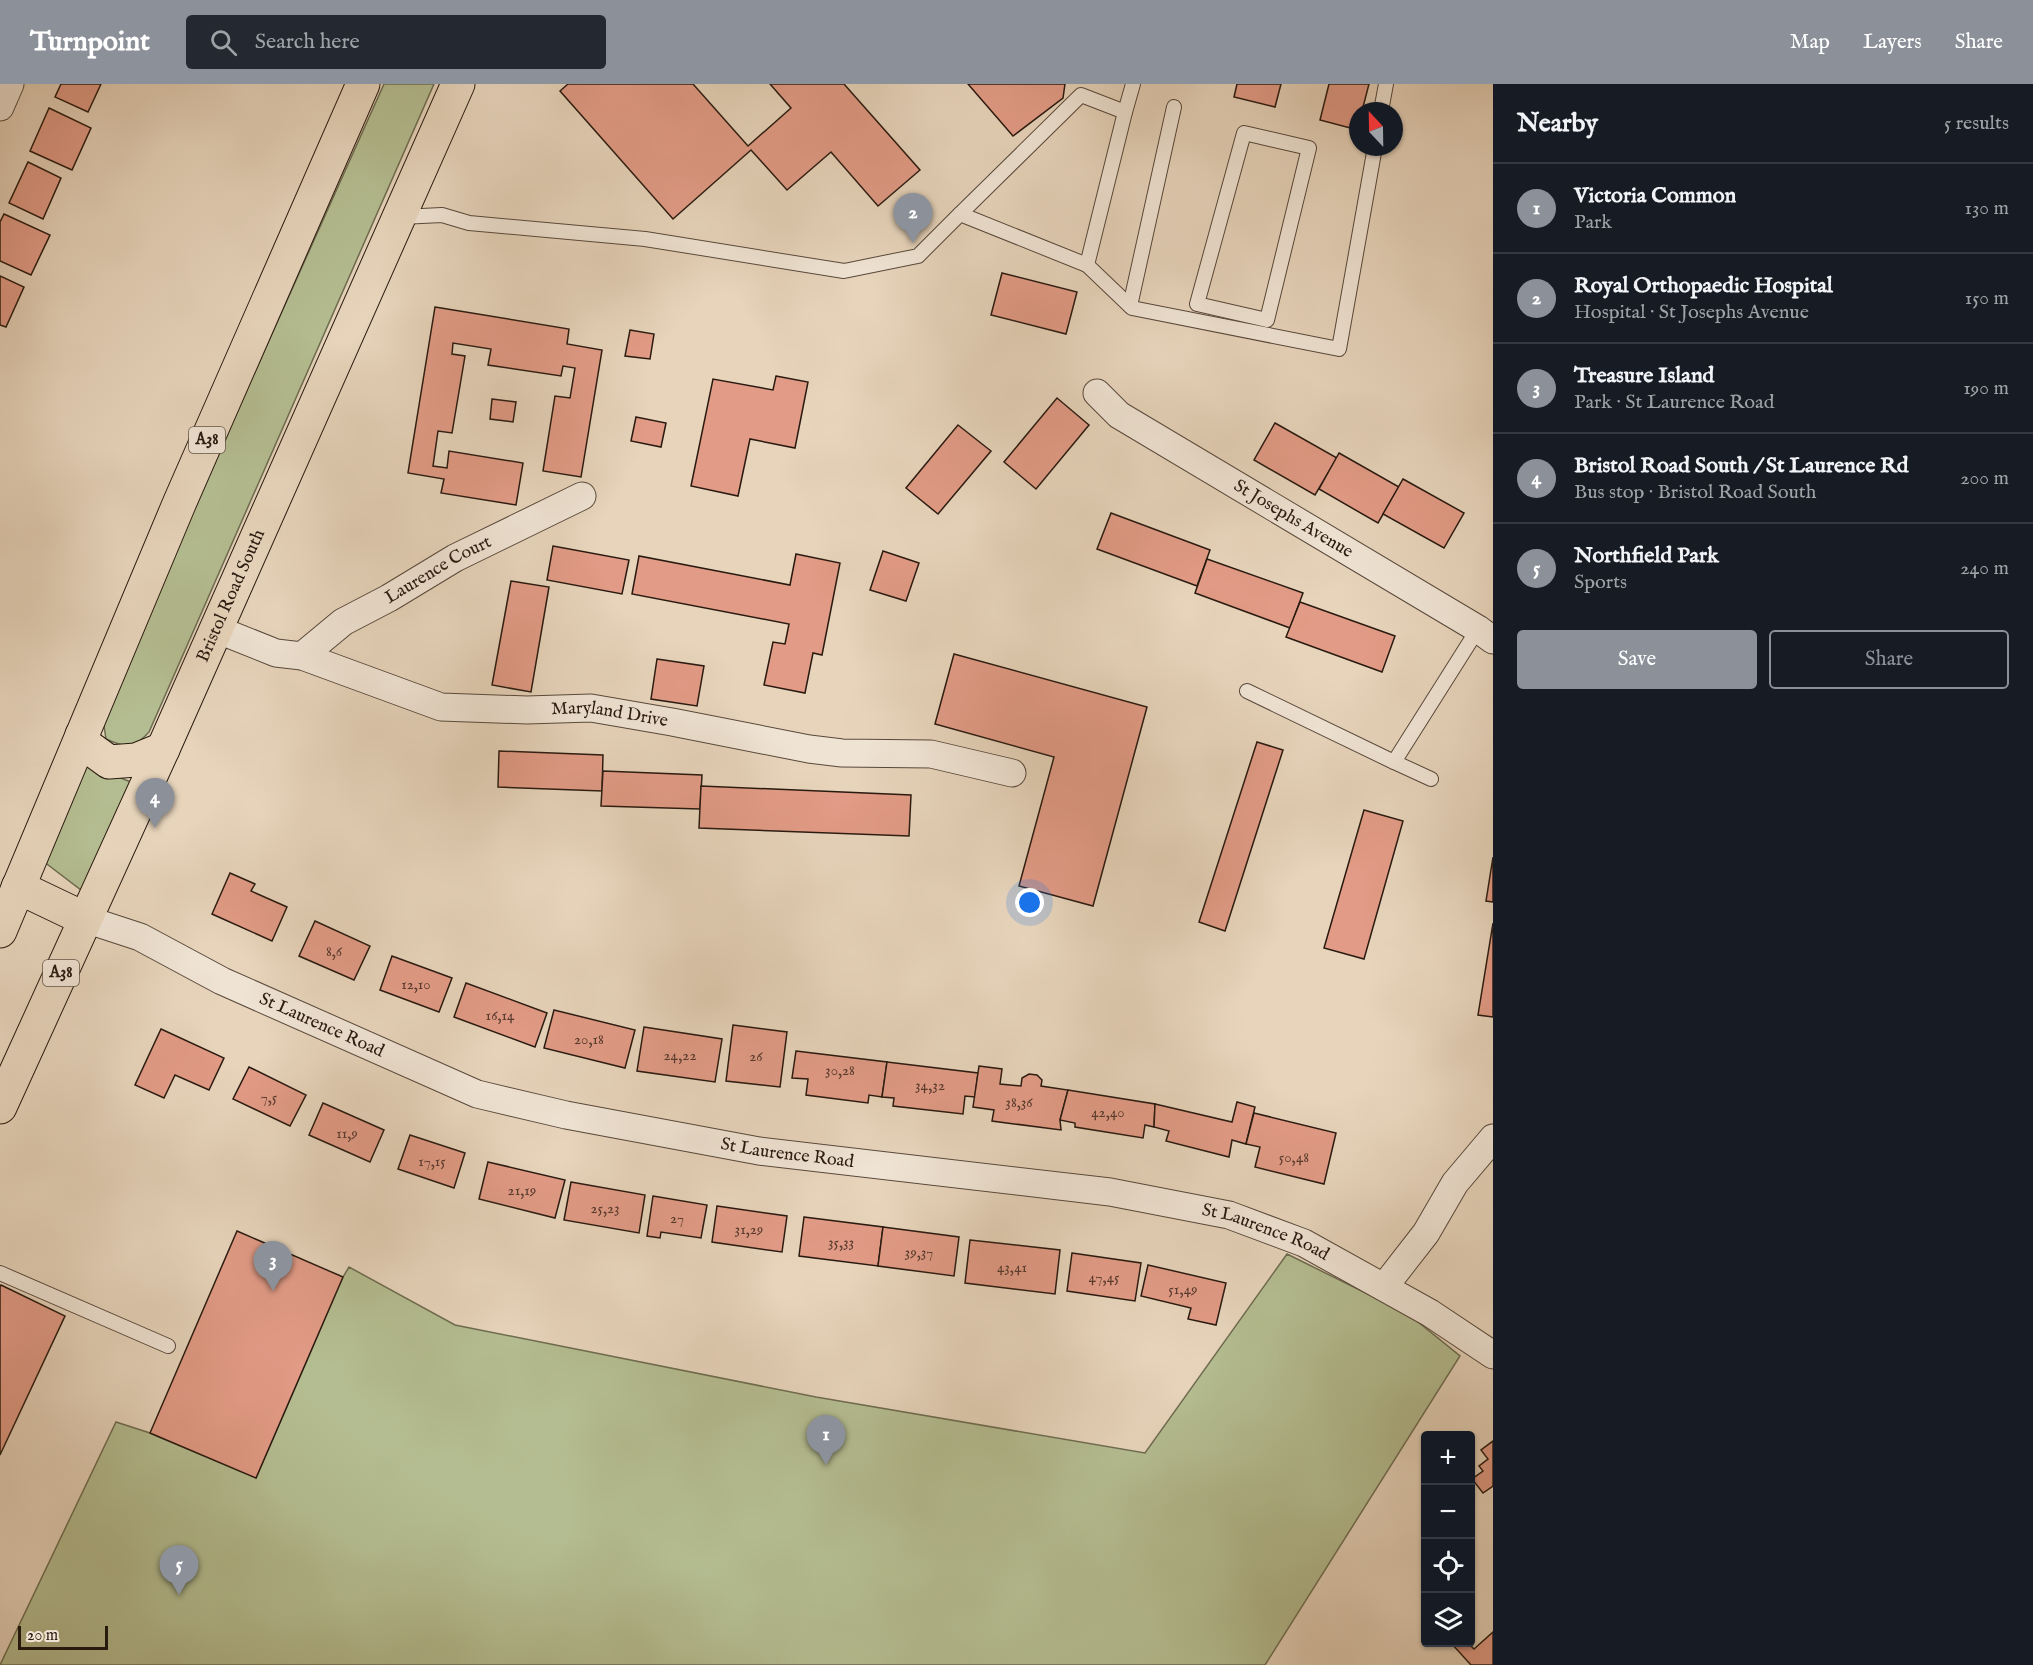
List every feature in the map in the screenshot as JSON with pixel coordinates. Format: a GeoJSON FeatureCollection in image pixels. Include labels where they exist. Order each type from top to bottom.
{"type":"FeatureCollection","features":[{"type":"Feature","properties":{"kind":"highway","name":"A38"},"geometry":{"type":"LineString","coordinates":[[0,931],[260,316],[363,84]]}},
{"type":"Feature","properties":{"kind":"highway","name":"Bristol Road South"},"geometry":{"type":"LineString","coordinates":[[0,1107],[163,749],[401,217],[458,84]]}},
{"type":"Feature","properties":{"kind":"highway"},"geometry":{"type":"LineString","coordinates":[[82,735],[87,746],[109,762],[136,760],[163,749]]}},
{"type":"Feature","properties":{"kind":"highway"},"geometry":{"type":"LineString","coordinates":[[18,886],[85,920]]}},
{"type":"Feature","properties":{"kind":"street"},"geometry":{"type":"LineString","coordinates":[[0,107],[10,84]]}},
{"type":"Feature","properties":{"kind":"street","name":"St Josephs Avenue"},"geometry":{"type":"LineString","coordinates":[[1097,393],[1119,415],[1486,634]]}},
{"type":"Feature","properties":{"kind":"street","name":"Laurence Court"},"geometry":{"type":"LineString","coordinates":[[302,656],[344,622],[455,558],[582,496]]}},
{"type":"Feature","properties":{"kind":"street","name":"Maryland Drive"},"geometry":{"type":"LineString","coordinates":[[216,629],[276,653],[302,656],[441,707],[527,710],[591,708],[809,749],[843,753],[931,754],[1012,773]]}},
{"type":"Feature","properties":{"kind":"street","name":"St Laurence Road"},"geometry":{"type":"LineString","coordinates":[[85,920],[140,937],[222,981],[477,1094],[566,1115],[759,1151],[1110,1192],[1229,1215],[1304,1244],[1430,1313],[1493,1355]]}},
{"type":"Feature","properties":{"kind":"street"},"geometry":{"type":"LineString","coordinates":[[1384,1287],[1426,1233],[1455,1183],[1493,1138]]}},
{"type":"Feature","properties":{"kind":"lane"},"geometry":{"type":"LineString","coordinates":[[1088,265],[1099,243],[1125,112],[1133,84]]}},
{"type":"Feature","properties":{"kind":"lane"},"geometry":{"type":"LineString","coordinates":[[1383,102],[1386,84]]}},
{"type":"Feature","properties":{"kind":"lane"},"geometry":{"type":"LineString","coordinates":[[401,217],[442,215],[469,223],[645,239],[844,271],[918,256],[1081,95],[1125,112]]}},
{"type":"Feature","properties":{"kind":"lane"},"geometry":{"type":"LineString","coordinates":[[1130,306],[1174,107]]}},
{"type":"Feature","properties":{"kind":"lane"},"geometry":{"type":"LineString","coordinates":[[1193,320],[1197,304],[1244,133],[1310,147],[1267,320],[1197,304]]}},
{"type":"Feature","properties":{"kind":"lane"},"geometry":{"type":"LineString","coordinates":[[960,214],[1088,265],[1132,308],[1339,349],[1373,156]]}},
{"type":"Feature","properties":{"kind":"lane"},"geometry":{"type":"LineString","coordinates":[[1394,762],[1486,634]]}},
{"type":"Feature","properties":{"kind":"lane"},"geometry":{"type":"LineString","coordinates":[[1247,691],[1431,779]]}},
{"type":"Feature","properties":{"kind":"lane"},"geometry":{"type":"LineString","coordinates":[[0,1273],[168,1346]]}},
{"type":"Feature","properties":{"kind":"green space"},"geometry":{"type":"Polygon","coordinates":[[[384,84],[434,84],[149,732],[138,742],[129,746],[113,742],[106,739],[102,713],[384,84]]]}},
{"type":"Feature","properties":{"kind":"green space"},"geometry":{"type":"Polygon","coordinates":[[[85,763],[133,783],[85,893],[43,861],[85,763]]]}},
{"type":"Feature","properties":{"kind":"green space"},"geometry":{"type":"Polygon","coordinates":[[[1287,1254],[1402,1309],[1460,1356],[1265,1665],[0,1665],[116,1422],[150,1433],[256,1478],[349,1267],[455,1325],[816,1397],[1145,1453],[1287,1254]]]}},
{"type":"Feature","properties":{"kind":"building"},"geometry":{"type":"Polygon","coordinates":[[[61,84],[101,84],[88,112],[55,97],[61,84]]]}},
{"type":"Feature","properties":{"kind":"building"},"geometry":{"type":"Polygon","coordinates":[[[568,84],[693,84],[748,146],[791,108],[770,84],[844,84],[920,170],[878,206],[831,152],[787,190],[751,150],[673,219],[560,91],[568,84]]]}},
{"type":"Feature","properties":{"kind":"building"},"geometry":{"type":"Polygon","coordinates":[[[968,84],[1065,84],[1063,98],[1013,136],[968,84]]]}},
{"type":"Feature","properties":{"kind":"building"},"geometry":{"type":"Polygon","coordinates":[[[1237,84],[1281,84],[1275,107],[1234,97],[1237,84]]]}},
{"type":"Feature","properties":{"kind":"building"},"geometry":{"type":"Polygon","coordinates":[[[1329,84],[1369,84],[1364,102],[1349,102],[1349,128],[1320,120],[1329,84]]]}},
{"type":"Feature","properties":{"kind":"building"},"geometry":{"type":"Polygon","coordinates":[[[49,108],[91,128],[72,170],[30,151],[49,108]]]}},
{"type":"Feature","properties":{"kind":"building"},"geometry":{"type":"Polygon","coordinates":[[[28,162],[61,178],[43,219],[9,203],[28,162]]]}},
{"type":"Feature","properties":{"kind":"building"},"geometry":{"type":"Polygon","coordinates":[[[4,214],[50,235],[31,275],[0,261],[0,222],[4,214]]]}},
{"type":"Feature","properties":{"kind":"building"},"geometry":{"type":"Polygon","coordinates":[[[1002,273],[1077,292],[1066,334],[991,315],[1002,273]]]}},
{"type":"Feature","properties":{"kind":"building"},"geometry":{"type":"Polygon","coordinates":[[[0,276],[24,287],[6,327],[0,325],[0,276]]]}},
{"type":"Feature","properties":{"kind":"building"},"geometry":{"type":"Polygon","coordinates":[[[435,307],[569,329],[567,344],[602,350],[581,477],[543,471],[555,396],[570,398],[575,368],[563,366],[561,376],[488,365],[491,349],[453,343],[452,354],[465,356],[452,433],[438,431],[433,466],[447,468],[449,451],[523,463],[516,505],[441,493],[444,479],[408,473],[435,307]]]}},
{"type":"Feature","properties":{"kind":"building"},"geometry":{"type":"Polygon","coordinates":[[[630,330],[654,334],[650,359],[625,356],[630,330]]]}},
{"type":"Feature","properties":{"kind":"building"},"geometry":{"type":"Polygon","coordinates":[[[776,376],[808,382],[795,448],[750,439],[738,496],[691,486],[713,379],[773,390],[776,376]]]}},
{"type":"Feature","properties":{"kind":"building"},"geometry":{"type":"Polygon","coordinates":[[[1057,398],[1089,425],[1036,489],[1004,462],[1057,398]]]}},
{"type":"Feature","properties":{"kind":"building"},"geometry":{"type":"Polygon","coordinates":[[[492,399],[516,402],[513,422],[490,419],[492,399]]]}},
{"type":"Feature","properties":{"kind":"building"},"geometry":{"type":"Polygon","coordinates":[[[636,417],[666,423],[661,447],[631,441],[636,417]]]}},
{"type":"Feature","properties":{"kind":"building"},"geometry":{"type":"Polygon","coordinates":[[[1275,423],[1337,458],[1315,495],[1254,460],[1275,423]]]}},
{"type":"Feature","properties":{"kind":"building"},"geometry":{"type":"Polygon","coordinates":[[[958,425],[991,451],[938,514],[906,488],[958,425]]]}},
{"type":"Feature","properties":{"kind":"building"},"geometry":{"type":"Polygon","coordinates":[[[1339,453],[1399,487],[1378,523],[1319,489],[1339,453]]]}},
{"type":"Feature","properties":{"kind":"building"},"geometry":{"type":"Polygon","coordinates":[[[1403,479],[1464,513],[1444,548],[1383,514],[1403,479]]]}},
{"type":"Feature","properties":{"kind":"building"},"geometry":{"type":"Polygon","coordinates":[[[1111,513],[1210,550],[1197,586],[1097,549],[1111,513]]]}},
{"type":"Feature","properties":{"kind":"building"},"geometry":{"type":"Polygon","coordinates":[[[553,546],[629,560],[622,594],[547,580],[553,546]]]}},
{"type":"Feature","properties":{"kind":"building"},"geometry":{"type":"Polygon","coordinates":[[[883,551],[919,563],[906,601],[870,590],[883,551]]]}},
{"type":"Feature","properties":{"kind":"building"},"geometry":{"type":"Polygon","coordinates":[[[796,554],[840,563],[822,655],[813,653],[805,693],[764,685],[773,642],[785,644],[789,624],[632,594],[639,556],[790,585],[796,554]]]}},
{"type":"Feature","properties":{"kind":"building"},"geometry":{"type":"Polygon","coordinates":[[[1207,559],[1303,593],[1290,628],[1195,593],[1207,559]]]}},
{"type":"Feature","properties":{"kind":"building"},"geometry":{"type":"Polygon","coordinates":[[[511,581],[549,587],[531,692],[492,685],[511,581]]]}},
{"type":"Feature","properties":{"kind":"building"},"geometry":{"type":"Polygon","coordinates":[[[1300,602],[1395,636],[1382,672],[1286,637],[1300,602]]]}},
{"type":"Feature","properties":{"kind":"building"},"geometry":{"type":"Polygon","coordinates":[[[954,654],[1147,707],[1093,906],[1019,886],[1054,757],[935,724],[954,654]]]}},
{"type":"Feature","properties":{"kind":"building"},"geometry":{"type":"Polygon","coordinates":[[[657,659],[704,666],[697,706],[651,699],[657,659]]]}},
{"type":"Feature","properties":{"kind":"building"},"geometry":{"type":"Polygon","coordinates":[[[1257,742],[1283,750],[1225,931],[1199,922],[1257,742]]]}},
{"type":"Feature","properties":{"kind":"building"},"geometry":{"type":"Polygon","coordinates":[[[499,751],[603,755],[602,791],[498,787],[499,751]]]}},
{"type":"Feature","properties":{"kind":"building"},"geometry":{"type":"Polygon","coordinates":[[[603,771],[702,775],[700,809],[601,806],[603,771]]]}},
{"type":"Feature","properties":{"kind":"building"},"geometry":{"type":"Polygon","coordinates":[[[701,786],[911,795],[909,836],[699,828],[701,786]]]}},
{"type":"Feature","properties":{"kind":"building"},"geometry":{"type":"Polygon","coordinates":[[[1364,810],[1403,821],[1364,959],[1324,948],[1364,810]]]}},
{"type":"Feature","properties":{"kind":"building"},"geometry":{"type":"Polygon","coordinates":[[[1493,857],[1493,902],[1486,901],[1493,857]]]}},
{"type":"Feature","properties":{"kind":"building"},"geometry":{"type":"Polygon","coordinates":[[[230,873],[255,884],[251,891],[287,907],[272,941],[212,914],[230,873]]]}},
{"type":"Feature","properties":{"kind":"building"},"geometry":{"type":"Polygon","coordinates":[[[315,921],[370,946],[354,980],[299,956],[315,921]]]}},
{"type":"Feature","properties":{"kind":"building"},"geometry":{"type":"Polygon","coordinates":[[[1493,923],[1493,1017],[1478,1015],[1493,923]]]}},
{"type":"Feature","properties":{"kind":"building"},"geometry":{"type":"Polygon","coordinates":[[[392,956],[452,978],[439,1012],[380,990],[392,956]]]}},
{"type":"Feature","properties":{"kind":"building"},"geometry":{"type":"Polygon","coordinates":[[[466,983],[547,1013],[535,1047],[454,1017],[466,983]]]}},
{"type":"Feature","properties":{"kind":"building"},"geometry":{"type":"Polygon","coordinates":[[[554,1010],[635,1030],[625,1068],[544,1048],[554,1010]]]}},
{"type":"Feature","properties":{"kind":"building"},"geometry":{"type":"Polygon","coordinates":[[[733,1025],[787,1032],[780,1087],[726,1081],[733,1025]]]}},
{"type":"Feature","properties":{"kind":"building"},"geometry":{"type":"Polygon","coordinates":[[[644,1027],[722,1039],[715,1082],[637,1071],[644,1027]]]}},
{"type":"Feature","properties":{"kind":"building"},"geometry":{"type":"Polygon","coordinates":[[[161,1029],[224,1058],[209,1090],[175,1075],[164,1098],[135,1085],[161,1029]]]}},
{"type":"Feature","properties":{"kind":"building"},"geometry":{"type":"Polygon","coordinates":[[[796,1051],[887,1062],[882,1097],[869,1095],[868,1103],[806,1095],[808,1079],[792,1078],[796,1051]]]}},
{"type":"Feature","properties":{"kind":"building"},"geometry":{"type":"Polygon","coordinates":[[[887,1062],[978,1073],[975,1097],[965,1096],[963,1114],[893,1106],[894,1098],[882,1097],[887,1062]]]}},
{"type":"Feature","properties":{"kind":"building"},"geometry":{"type":"Polygon","coordinates":[[[979,1066],[1002,1069],[1000,1084],[1021,1086],[1022,1078],[1029,1074],[1037,1075],[1042,1080],[1041,1086],[1068,1090],[1060,1120],[1061,1130],[992,1121],[994,1110],[973,1107],[979,1066]]]}},
{"type":"Feature","properties":{"kind":"building"},"geometry":{"type":"Polygon","coordinates":[[[249,1067],[306,1095],[290,1126],[233,1099],[249,1067]]]}},
{"type":"Feature","properties":{"kind":"building"},"geometry":{"type":"Polygon","coordinates":[[[1068,1090],[1155,1104],[1154,1127],[1145,1125],[1143,1138],[1075,1127],[1075,1123],[1060,1120],[1068,1090]]]}},
{"type":"Feature","properties":{"kind":"building"},"geometry":{"type":"Polygon","coordinates":[[[1237,1102],[1255,1107],[1246,1144],[1232,1140],[1229,1157],[1166,1141],[1169,1131],[1154,1127],[1155,1104],[1232,1122],[1237,1102]]]}},
{"type":"Feature","properties":{"kind":"building"},"geometry":{"type":"Polygon","coordinates":[[[323,1103],[384,1130],[370,1162],[309,1135],[323,1103]]]}},
{"type":"Feature","properties":{"kind":"building"},"geometry":{"type":"Polygon","coordinates":[[[1254,1113],[1336,1133],[1324,1184],[1255,1167],[1260,1147],[1246,1144],[1254,1113]]]}},
{"type":"Feature","properties":{"kind":"building"},"geometry":{"type":"Polygon","coordinates":[[[410,1135],[465,1153],[454,1188],[398,1169],[410,1135]]]}},
{"type":"Feature","properties":{"kind":"building"},"geometry":{"type":"Polygon","coordinates":[[[488,1162],[565,1180],[555,1218],[479,1199],[488,1162]]]}},
{"type":"Feature","properties":{"kind":"building"},"geometry":{"type":"Polygon","coordinates":[[[571,1182],[645,1195],[639,1233],[564,1220],[571,1182]]]}},
{"type":"Feature","properties":{"kind":"building"},"geometry":{"type":"Polygon","coordinates":[[[653,1196],[707,1205],[701,1238],[661,1232],[660,1238],[647,1236],[653,1196]]]}},
{"type":"Feature","properties":{"kind":"building"},"geometry":{"type":"Polygon","coordinates":[[[717,1206],[787,1216],[782,1252],[712,1242],[717,1206]]]}},
{"type":"Feature","properties":{"kind":"building"},"geometry":{"type":"Polygon","coordinates":[[[804,1217],[883,1227],[878,1266],[799,1256],[804,1217]]]}},
{"type":"Feature","properties":{"kind":"building"},"geometry":{"type":"Polygon","coordinates":[[[883,1227],[959,1237],[954,1276],[878,1266],[883,1227]]]}},
{"type":"Feature","properties":{"kind":"building"},"geometry":{"type":"Polygon","coordinates":[[[237,1231],[343,1277],[256,1478],[150,1433],[237,1231]]]}},
{"type":"Feature","properties":{"kind":"building"},"geometry":{"type":"Polygon","coordinates":[[[970,1240],[1060,1250],[1055,1294],[965,1283],[970,1240]]]}},
{"type":"Feature","properties":{"kind":"building"},"geometry":{"type":"Polygon","coordinates":[[[1072,1253],[1141,1263],[1135,1301],[1067,1291],[1072,1253]]]}},
{"type":"Feature","properties":{"kind":"building"},"geometry":{"type":"Polygon","coordinates":[[[1148,1265],[1226,1283],[1216,1325],[1188,1319],[1191,1308],[1141,1296],[1148,1265]]]}},
{"type":"Feature","properties":{"kind":"building"},"geometry":{"type":"Polygon","coordinates":[[[1,1285],[65,1316],[0,1455],[0,1287],[1,1285]]]}},
{"type":"Feature","properties":{"kind":"building"},"geometry":{"type":"Polygon","coordinates":[[[1493,1441],[1493,1486],[1483,1493],[1475,1483],[1475,1477],[1483,1471],[1479,1466],[1488,1459],[1481,1450],[1493,1441]]]}},
{"type":"Feature","properties":{"kind":"building"},"geometry":{"type":"Polygon","coordinates":[[[1493,1632],[1493,1665],[1471,1665],[1455,1647],[1474,1649],[1493,1632]]]}},
{"type":"Feature","properties":{"kind":"place","name":"Royal Orthopaedic Hospital"},"geometry":{"type":"Point","coordinates":[913,243]}},
{"type":"Feature","properties":{"kind":"place","name":"Bristol Road South / St Laurence Rd"},"geometry":{"type":"Point","coordinates":[155,828]}},
{"type":"Feature","properties":{"kind":"place","name":"Treasure Island"},"geometry":{"type":"Point","coordinates":[273,1291]}},
{"type":"Feature","properties":{"kind":"place","name":"Victoria Common"},"geometry":{"type":"Point","coordinates":[826,1465]}},
{"type":"Feature","properties":{"kind":"place","name":"Northfield Park"},"geometry":{"type":"Point","coordinates":[179,1595]}}]}
